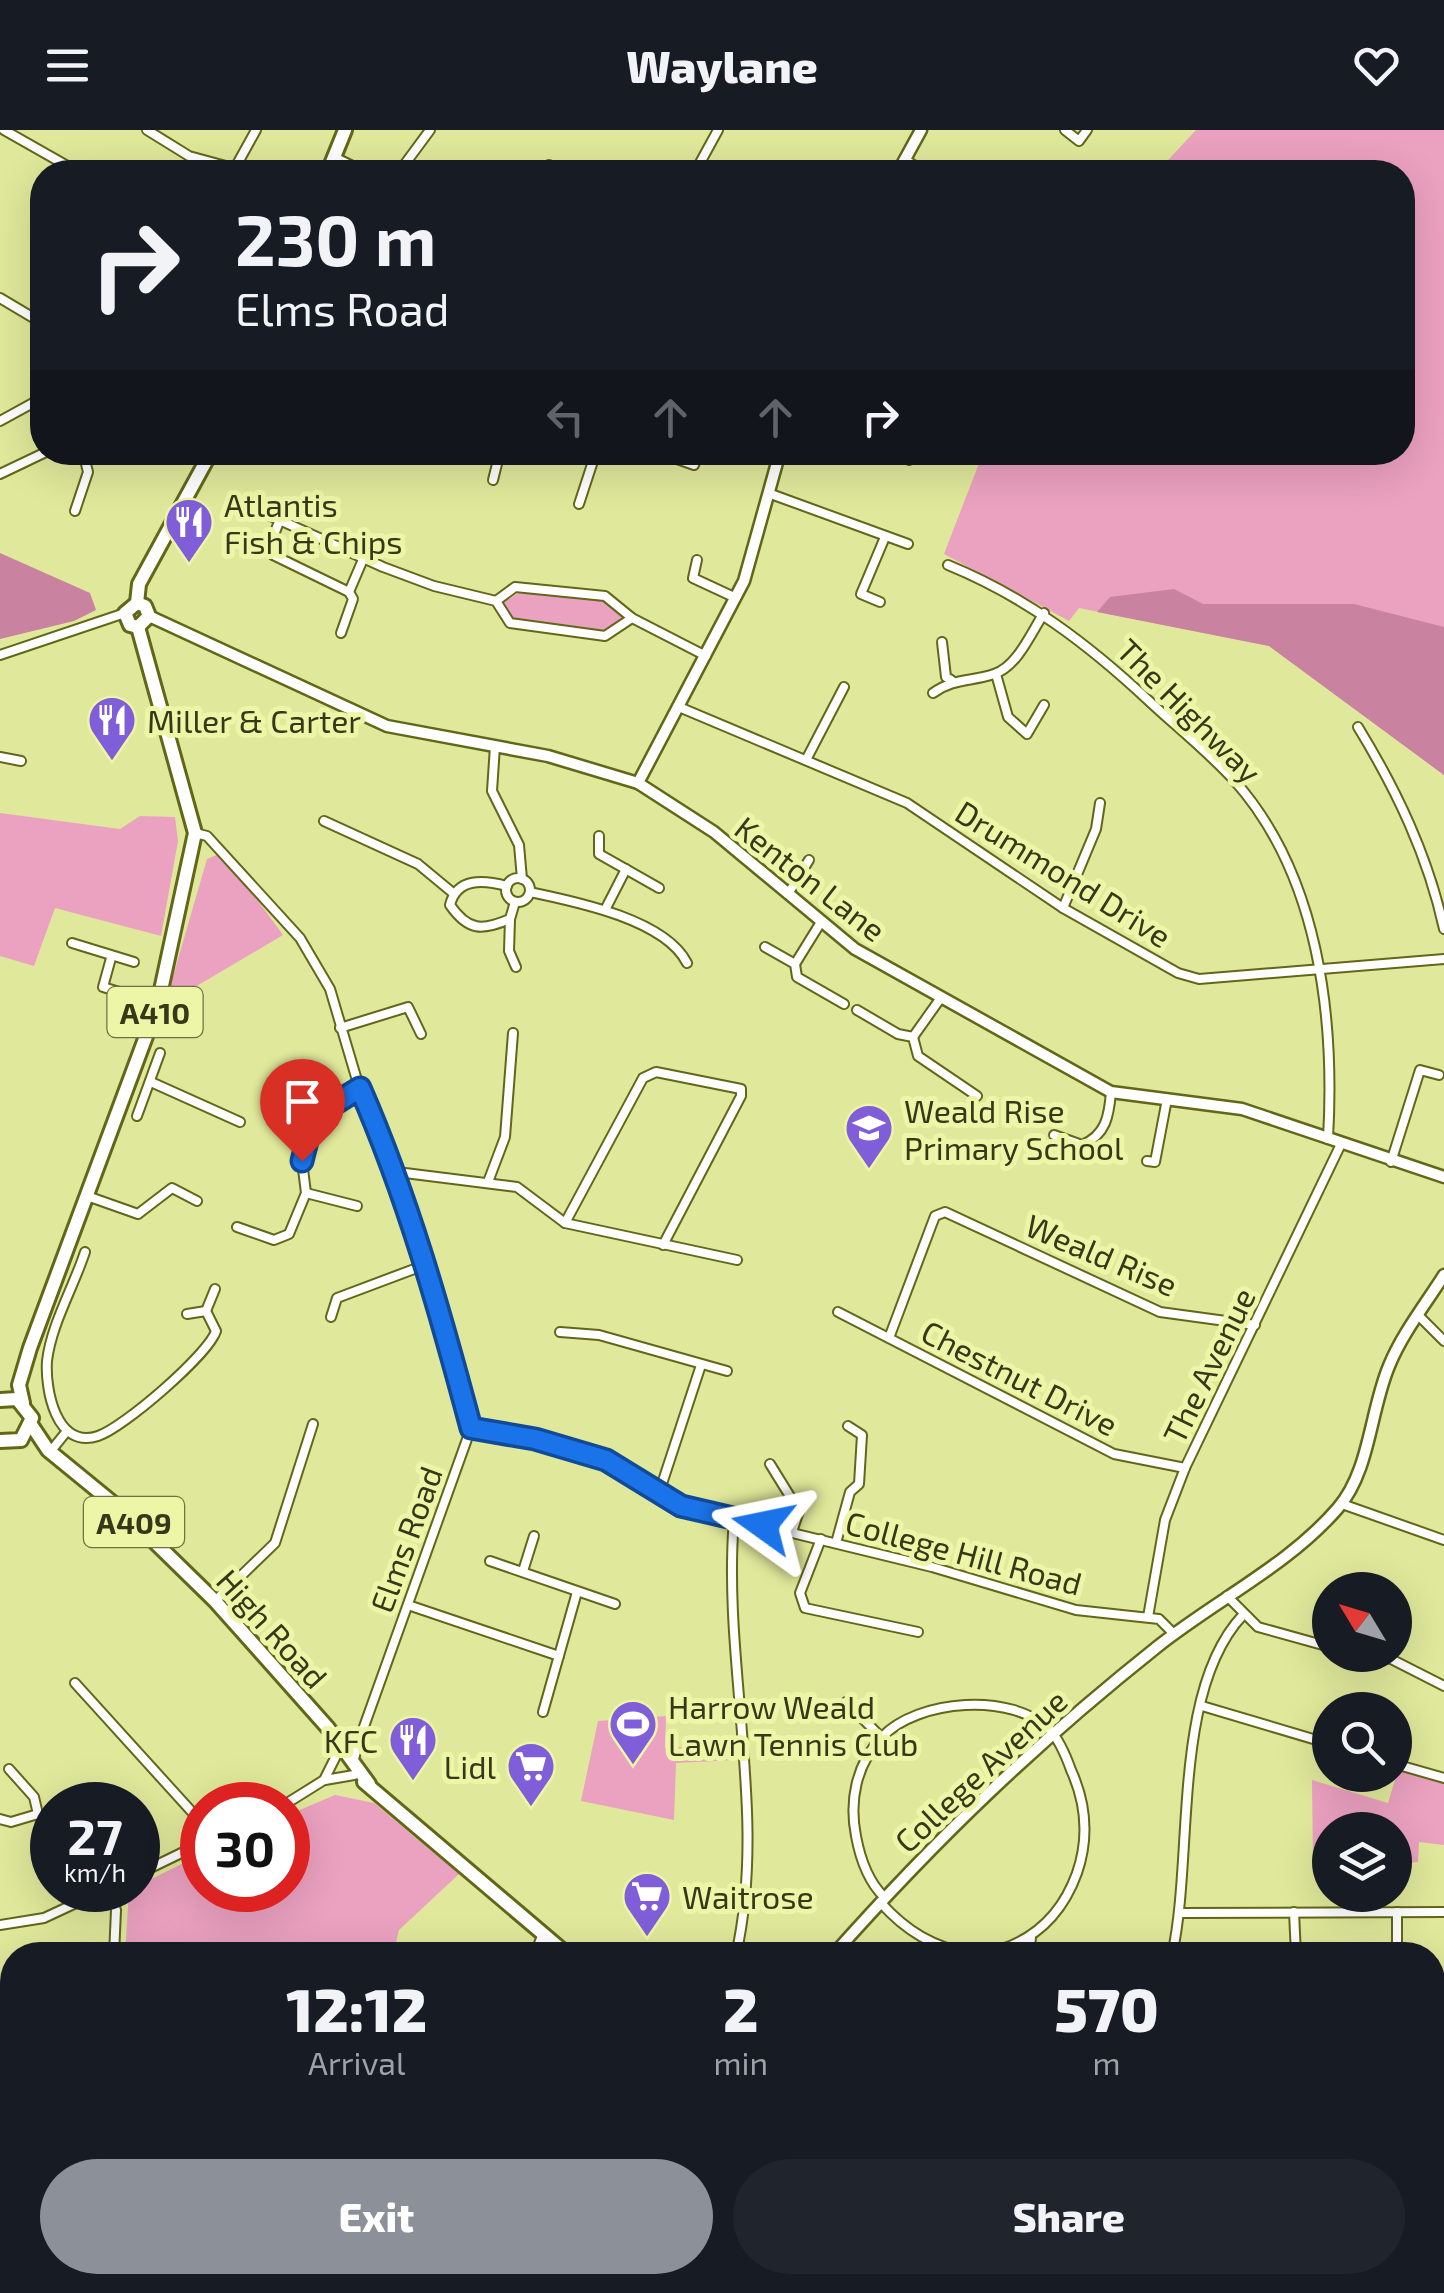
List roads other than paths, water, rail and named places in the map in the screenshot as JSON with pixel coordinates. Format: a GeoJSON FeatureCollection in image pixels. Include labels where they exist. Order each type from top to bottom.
{"type":"FeatureCollection","features":[{"type":"Feature","properties":{"kind":"main road"},"geometry":{"type":"LineString","coordinates":[[333,160],[345,130]]}},
{"type":"Feature","properties":{"kind":"main road"},"geometry":{"type":"LineString","coordinates":[[137,603],[145,606],[149,616],[138,627],[130,625],[125,613],[137,603],[139,584],[203,465]]}},
{"type":"Feature","properties":{"kind":"main road","name":"A410"},"geometry":{"type":"LineString","coordinates":[[23,1403],[20,1386],[158,1004],[195,834],[138,627]]}},
{"type":"Feature","properties":{"kind":"main road","name":"A410"},"geometry":{"type":"LineString","coordinates":[[4,1399],[20,1386]]}},
{"type":"Feature","properties":{"kind":"main road"},"geometry":{"type":"LineString","coordinates":[[4,1399],[23,1403]]}},
{"type":"Feature","properties":{"kind":"main road","name":"High Road"},"geometry":{"type":"LineString","coordinates":[[23,1403],[30,1411],[32,1426],[49,1451],[125,1512],[215,1601],[353,1768],[552,1942]]}},
{"type":"Feature","properties":{"kind":"main road"},"geometry":{"type":"LineString","coordinates":[[2,1445],[21,1440],[32,1426]]}},
{"type":"Feature","properties":{"kind":"main road","name":"High Road"},"geometry":{"type":"LineString","coordinates":[[21,1440],[49,1451]]}},
{"type":"Feature","properties":{"kind":"street"},"geometry":{"type":"LineString","coordinates":[[4,130],[57,160]]}},
{"type":"Feature","properties":{"kind":"street"},"geometry":{"type":"LineString","coordinates":[[147,130],[189,156],[204,160]]}},
{"type":"Feature","properties":{"kind":"street"},"geometry":{"type":"LineString","coordinates":[[166,141],[172,130]]}},
{"type":"Feature","properties":{"kind":"street"},"geometry":{"type":"LineString","coordinates":[[239,160],[256,130]]}},
{"type":"Feature","properties":{"kind":"street"},"geometry":{"type":"LineString","coordinates":[[408,160],[430,130]]}},
{"type":"Feature","properties":{"kind":"street"},"geometry":{"type":"LineString","coordinates":[[702,160],[718,130]]}},
{"type":"Feature","properties":{"kind":"street"},"geometry":{"type":"LineString","coordinates":[[907,160],[904,158],[920,130]]}},
{"type":"Feature","properties":{"kind":"street"},"geometry":{"type":"LineString","coordinates":[[1065,130],[1079,141],[1086,130]]}},
{"type":"Feature","properties":{"kind":"street"},"geometry":{"type":"LineString","coordinates":[[334,157],[340,160]]}},
{"type":"Feature","properties":{"kind":"street"},"geometry":{"type":"LineString","coordinates":[[0,298],[30,316]]}},
{"type":"Feature","properties":{"kind":"street"},"geometry":{"type":"LineString","coordinates":[[0,421],[30,405]]}},
{"type":"Feature","properties":{"kind":"street"},"geometry":{"type":"LineString","coordinates":[[0,474],[30,460]]}},
{"type":"Feature","properties":{"kind":"street"},"geometry":{"type":"LineString","coordinates":[[75,512],[88,472],[86,465]]}},
{"type":"Feature","properties":{"kind":"street"},"geometry":{"type":"LineString","coordinates":[[493,480],[497,465]]}},
{"type":"Feature","properties":{"kind":"street"},"geometry":{"type":"LineString","coordinates":[[580,504],[592,465]]}},
{"type":"Feature","properties":{"kind":"street"},"geometry":{"type":"LineString","coordinates":[[638,783],[736,598],[776,465]]}},
{"type":"Feature","properties":{"kind":"street"},"geometry":{"type":"LineString","coordinates":[[768,493],[908,544]]}},
{"type":"Feature","properties":{"kind":"street"},"geometry":{"type":"LineString","coordinates":[[251,507],[434,586],[496,602],[510,623],[605,636],[632,618]]}},
{"type":"Feature","properties":{"kind":"street"},"geometry":{"type":"LineString","coordinates":[[280,520],[270,548],[273,555],[348,592],[353,599],[340,633]]}},
{"type":"Feature","properties":{"kind":"street"},"geometry":{"type":"LineString","coordinates":[[880,602],[860,594],[885,536]]}},
{"type":"Feature","properties":{"kind":"street"},"geometry":{"type":"LineString","coordinates":[[348,592],[364,557]]}},
{"type":"Feature","properties":{"kind":"street"},"geometry":{"type":"LineString","coordinates":[[697,560],[693,578],[736,598]]}},
{"type":"Feature","properties":{"kind":"street","name":"The Highway"},"geometry":{"type":"LineString","coordinates":[[948,565],[1044,613],[1094,650],[1234,781],[1276,844],[1300,902],[1320,969],[1329,1028],[1328,1139]]}},
{"type":"Feature","properties":{"kind":"street"},"geometry":{"type":"LineString","coordinates":[[496,602],[516,586],[606,596],[632,618],[706,656]]}},
{"type":"Feature","properties":{"kind":"street"},"geometry":{"type":"LineString","coordinates":[[0,655],[125,613]]}},
{"type":"Feature","properties":{"kind":"street"},"geometry":{"type":"LineString","coordinates":[[934,694],[951,680],[996,674],[1012,664],[1044,613]]}},
{"type":"Feature","properties":{"kind":"street","name":"Kenton Lane"},"geometry":{"type":"LineString","coordinates":[[149,616],[386,726],[573,762],[638,783],[686,812],[854,949],[1111,1092],[1242,1109],[1444,1177]]}},
{"type":"Feature","properties":{"kind":"street"},"geometry":{"type":"LineString","coordinates":[[942,642],[946,677],[951,680]]}},
{"type":"Feature","properties":{"kind":"street"},"geometry":{"type":"LineString","coordinates":[[996,674],[1008,718],[1027,734],[1044,705]]}},
{"type":"Feature","properties":{"kind":"street"},"geometry":{"type":"LineString","coordinates":[[806,760],[844,687]]}},
{"type":"Feature","properties":{"kind":"street","name":"Drummond Drive"},"geometry":{"type":"LineString","coordinates":[[679,707],[907,803],[1063,908],[1178,972],[1199,979],[1444,958]]}},
{"type":"Feature","properties":{"kind":"street"},"geometry":{"type":"LineString","coordinates":[[1358,728],[1403,807],[1434,886],[1444,929]]}},
{"type":"Feature","properties":{"kind":"street"},"geometry":{"type":"LineString","coordinates":[[495,746],[492,792],[519,845],[522,879],[530,892],[606,908],[657,936],[687,963]]}},
{"type":"Feature","properties":{"kind":"street"},"geometry":{"type":"LineString","coordinates":[[0,757],[21,761]]}},
{"type":"Feature","properties":{"kind":"street"},"geometry":{"type":"LineString","coordinates":[[1063,908],[1096,829],[1100,803]]}},
{"type":"Feature","properties":{"kind":"street"},"geometry":{"type":"LineString","coordinates":[[324,822],[418,864],[453,893]]}},
{"type":"Feature","properties":{"kind":"street"},"geometry":{"type":"LineString","coordinates":[[195,834],[207,836],[300,938],[330,989],[360,1088],[396,1172],[437,1294],[471,1428]]}},
{"type":"Feature","properties":{"kind":"street"},"geometry":{"type":"LineString","coordinates":[[599,836],[599,854],[659,888]]}},
{"type":"Feature","properties":{"kind":"street"},"geometry":{"type":"LineString","coordinates":[[788,894],[809,860]]}},
{"type":"Feature","properties":{"kind":"street"},"geometry":{"type":"LineString","coordinates":[[606,908],[626,869]]}},
{"type":"Feature","properties":{"kind":"street"},"geometry":{"type":"LineString","coordinates":[[453,893],[480,880],[507,886],[522,879]]}},
{"type":"Feature","properties":{"kind":"street"},"geometry":{"type":"LineString","coordinates":[[507,886],[507,895],[515,902],[523,901],[530,892]]}},
{"type":"Feature","properties":{"kind":"street"},"geometry":{"type":"LineString","coordinates":[[453,893],[450,905],[462,923],[474,928],[510,920]]}},
{"type":"Feature","properties":{"kind":"street"},"geometry":{"type":"LineString","coordinates":[[515,902],[509,951],[516,967]]}},
{"type":"Feature","properties":{"kind":"street"},"geometry":{"type":"LineString","coordinates":[[821,922],[795,964],[797,977],[844,1004]]}},
{"type":"Feature","properties":{"kind":"street"},"geometry":{"type":"LineString","coordinates":[[72,944],[134,962]]}},
{"type":"Feature","properties":{"kind":"street"},"geometry":{"type":"LineString","coordinates":[[765,946],[795,964]]}},
{"type":"Feature","properties":{"kind":"street"},"geometry":{"type":"LineString","coordinates":[[111,958],[102,987],[158,1004]]}},
{"type":"Feature","properties":{"kind":"street"},"geometry":{"type":"LineString","coordinates":[[940,998],[913,1037],[918,1056],[977,1096]]}},
{"type":"Feature","properties":{"kind":"street"},"geometry":{"type":"LineString","coordinates":[[340,1028],[408,1006],[421,1034]]}},
{"type":"Feature","properties":{"kind":"street"},"geometry":{"type":"LineString","coordinates":[[856,1010],[898,1034],[913,1037]]}},
{"type":"Feature","properties":{"kind":"street"},"geometry":{"type":"LineString","coordinates":[[488,1182],[505,1137],[513,1034]]}},
{"type":"Feature","properties":{"kind":"street"},"geometry":{"type":"LineString","coordinates":[[136,1116],[160,1053]]}},
{"type":"Feature","properties":{"kind":"street"},"geometry":{"type":"LineString","coordinates":[[134,1065],[240,1122]]}},
{"type":"Feature","properties":{"kind":"street"},"geometry":{"type":"LineString","coordinates":[[1391,1162],[1420,1070],[1439,1075]]}},
{"type":"Feature","properties":{"kind":"street"},"geometry":{"type":"LineString","coordinates":[[564,1224],[643,1078],[656,1072],[741,1089],[741,1096],[663,1244]]}},
{"type":"Feature","properties":{"kind":"street"},"geometry":{"type":"LineString","coordinates":[[237,1227],[282,1239],[291,1230],[306,1192],[302,1161],[313,1117],[303,1078]]}},
{"type":"Feature","properties":{"kind":"street"},"geometry":{"type":"LineString","coordinates":[[313,1117],[360,1088]]}},
{"type":"Feature","properties":{"kind":"street"},"geometry":{"type":"LineString","coordinates":[[1054,1135],[1082,1145],[1096,1139],[1106,1125],[1111,1092]]}},
{"type":"Feature","properties":{"kind":"street"},"geometry":{"type":"LineString","coordinates":[[1147,1161],[1155,1162],[1167,1099]]}},
{"type":"Feature","properties":{"kind":"street","name":"The Avenue"},"geometry":{"type":"LineString","coordinates":[[1148,1616],[1165,1520],[1185,1468],[1340,1144]]}},
{"type":"Feature","properties":{"kind":"street"},"geometry":{"type":"LineString","coordinates":[[396,1172],[517,1186],[564,1224],[736,1260]]}},
{"type":"Feature","properties":{"kind":"street"},"geometry":{"type":"LineString","coordinates":[[86,1196],[138,1214],[172,1188],[197,1201]]}},
{"type":"Feature","properties":{"kind":"street"},"geometry":{"type":"LineString","coordinates":[[306,1192],[356,1206]]}},
{"type":"Feature","properties":{"kind":"street","name":"Weald Rise"},"geometry":{"type":"LineString","coordinates":[[889,1338],[934,1216],[944,1212],[1160,1312],[1255,1325]]}},
{"type":"Feature","properties":{"kind":"street"},"geometry":{"type":"LineString","coordinates":[[67,1432],[47,1386],[48,1356],[86,1252]]}},
{"type":"Feature","properties":{"kind":"street"},"geometry":{"type":"LineString","coordinates":[[64,1256],[82,1262]]}},
{"type":"Feature","properties":{"kind":"street"},"geometry":{"type":"LineString","coordinates":[[331,1317],[337,1298],[425,1265]]}},
{"type":"Feature","properties":{"kind":"street"},"geometry":{"type":"LineString","coordinates":[[1174,1634],[1317,1531],[1342,1504],[1356,1474],[1389,1366],[1444,1276]]}},
{"type":"Feature","properties":{"kind":"street"},"geometry":{"type":"LineString","coordinates":[[67,1432],[98,1436],[165,1389],[212,1344],[216,1331],[206,1311],[214,1289]]}},
{"type":"Feature","properties":{"kind":"street"},"geometry":{"type":"LineString","coordinates":[[187,1314],[206,1311]]}},
{"type":"Feature","properties":{"kind":"street","name":"Chestnut Drive"},"geometry":{"type":"LineString","coordinates":[[838,1312],[1114,1454],[1185,1468]]}},
{"type":"Feature","properties":{"kind":"street"},"geometry":{"type":"LineString","coordinates":[[1418,1315],[1444,1342]]}},
{"type":"Feature","properties":{"kind":"street"},"geometry":{"type":"LineString","coordinates":[[560,1332],[599,1335],[727,1371]]}},
{"type":"Feature","properties":{"kind":"street"},"geometry":{"type":"LineString","coordinates":[[658,1496],[702,1365]]}},
{"type":"Feature","properties":{"kind":"street"},"geometry":{"type":"LineString","coordinates":[[215,1601],[275,1543],[313,1424]]}},
{"type":"Feature","properties":{"kind":"street"},"geometry":{"type":"LineString","coordinates":[[836,1543],[850,1492],[860,1484],[862,1435],[848,1426]]}},
{"type":"Feature","properties":{"kind":"street","name":"College Hill Road"},"geometry":{"type":"LineString","coordinates":[[471,1428],[535,1439],[606,1460],[658,1496],[681,1506],[821,1539],[1060,1606],[1148,1616],[1159,1619],[1174,1634]]}},
{"type":"Feature","properties":{"kind":"street","name":"Elms Road"},"geometry":{"type":"LineString","coordinates":[[353,1768],[361,1735],[471,1428]]}},
{"type":"Feature","properties":{"kind":"street"},"geometry":{"type":"LineString","coordinates":[[49,1451],[67,1432]]}},
{"type":"Feature","properties":{"kind":"street"},"geometry":{"type":"LineString","coordinates":[[770,1464],[799,1511],[792,1532]]}},
{"type":"Feature","properties":{"kind":"street"},"geometry":{"type":"LineString","coordinates":[[1342,1504],[1444,1540]]}},
{"type":"Feature","properties":{"kind":"street"},"geometry":{"type":"LineString","coordinates":[[734,1518],[729,1582],[748,1888],[738,1942]]}},
{"type":"Feature","properties":{"kind":"street"},"geometry":{"type":"LineString","coordinates":[[523,1571],[534,1536]]}},
{"type":"Feature","properties":{"kind":"street"},"geometry":{"type":"LineString","coordinates":[[821,1539],[800,1593],[806,1608],[918,1632]]}},
{"type":"Feature","properties":{"kind":"street"},"geometry":{"type":"LineString","coordinates":[[490,1561],[614,1604]]}},
{"type":"Feature","properties":{"kind":"street"},"geometry":{"type":"LineString","coordinates":[[543,1712],[577,1592]]}},
{"type":"Feature","properties":{"kind":"street"},"geometry":{"type":"LineString","coordinates":[[1227,1596],[1258,1627],[1312,1642]]}},
{"type":"Feature","properties":{"kind":"street"},"geometry":{"type":"LineString","coordinates":[[408,1605],[559,1656]]}},
{"type":"Feature","properties":{"kind":"street"},"geometry":{"type":"LineString","coordinates":[[1175,1942],[1181,1913],[1188,1782],[1202,1706],[1216,1653],[1242,1615]]}},
{"type":"Feature","properties":{"kind":"street","name":"College Avenue"},"geometry":{"type":"LineString","coordinates":[[845,1942],[938,1839],[1052,1732],[1174,1634]]}},
{"type":"Feature","properties":{"kind":"street"},"geometry":{"type":"LineString","coordinates":[[1412,1669],[1444,1686]]}},
{"type":"Feature","properties":{"kind":"street"},"geometry":{"type":"LineString","coordinates":[[75,1682],[180,1799]]}},
{"type":"Feature","properties":{"kind":"street"},"geometry":{"type":"LineString","coordinates":[[846,1702],[881,1737]]}},
{"type":"Feature","properties":{"kind":"street"},"geometry":{"type":"LineString","coordinates":[[930,1942],[913,1934],[873,1886],[859,1852],[853,1820],[854,1790],[863,1764],[881,1737],[923,1716],[971,1704],[1002,1704],[1034,1717],[1052,1732],[1078,1786],[1086,1818],[1084,1841],[1069,1894],[1023,1942]]}},
{"type":"Feature","properties":{"kind":"street"},"geometry":{"type":"LineString","coordinates":[[1202,1706],[1312,1739]]}},
{"type":"Feature","properties":{"kind":"street"},"geometry":{"type":"LineString","coordinates":[[324,1780],[338,1748],[361,1735]]}},
{"type":"Feature","properties":{"kind":"street"},"geometry":{"type":"LineString","coordinates":[[310,1789],[353,1768]]}},
{"type":"Feature","properties":{"kind":"street"},"geometry":{"type":"LineString","coordinates":[[8,1769],[30,1793]]}},
{"type":"Feature","properties":{"kind":"street"},"geometry":{"type":"LineString","coordinates":[[1412,1769],[1444,1778]]}},
{"type":"Feature","properties":{"kind":"street"},"geometry":{"type":"LineString","coordinates":[[0,1818],[11,1822],[30,1816]]}},
{"type":"Feature","properties":{"kind":"street"},"geometry":{"type":"LineString","coordinates":[[0,1924],[44,1918],[57,1912]]}},
{"type":"Feature","properties":{"kind":"street"},"geometry":{"type":"LineString","coordinates":[[115,1942],[116,1912]]}},
{"type":"Feature","properties":{"kind":"street"},"geometry":{"type":"LineString","coordinates":[[1294,1912],[1295,1942]]}},
{"type":"Feature","properties":{"kind":"street"},"geometry":{"type":"LineString","coordinates":[[1181,1913],[1312,1912]]}},
{"type":"Feature","properties":{"kind":"street"},"geometry":{"type":"LineString","coordinates":[[1397,1912],[1398,1942]]}},
{"type":"Feature","properties":{"kind":"street"},"geometry":{"type":"LineString","coordinates":[[1412,1912],[1444,1912]]}},
{"type":"Feature","properties":{"kind":"street"},"geometry":{"type":"LineString","coordinates":[[539,1942],[542,1934]]}},
{"type":"Feature","properties":{"kind":"street"},"geometry":{"type":"LineString","coordinates":[[1031,1938],[1031,1942]]}},
{"type":"Feature","properties":{"kind":"place","name":"Atlantis Fish & Chips"},"geometry":{"type":"Point","coordinates":[189,564]}},
{"type":"Feature","properties":{"kind":"place","name":"Miller & Carter"},"geometry":{"type":"Point","coordinates":[112,762]}},
{"type":"Feature","properties":{"kind":"place","name":"Weald Rise Primary School"},"geometry":{"type":"Point","coordinates":[869,1170]}},
{"type":"Feature","properties":{"kind":"place","name":"Harrow Weald Lawn Tennis Club"},"geometry":{"type":"Point","coordinates":[633,1766]}},
{"type":"Feature","properties":{"kind":"place","name":"KFC"},"geometry":{"type":"Point","coordinates":[413,1782]}},
{"type":"Feature","properties":{"kind":"place","name":"Lidl"},"geometry":{"type":"Point","coordinates":[531,1808]}},
{"type":"Feature","properties":{"kind":"place","name":"Waitrose"},"geometry":{"type":"Point","coordinates":[647,1938]}}]}
